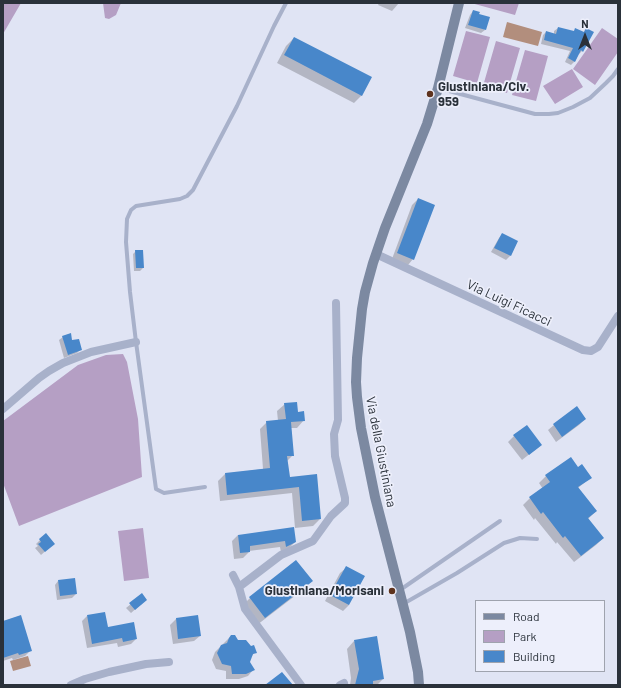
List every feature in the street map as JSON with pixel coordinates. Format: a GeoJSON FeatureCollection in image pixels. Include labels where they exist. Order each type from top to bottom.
{"type":"FeatureCollection","features":[{"type":"Feature","properties":{"kind":"street","name":"Via della Giustiniana"},"geometry":{"type":"LineString","coordinates":[[419,685],[417,664],[400,590],[372,486],[361,428],[356,382],[357,358],[360,318],[365,292],[376,254],[388,221],[425,128],[438,88],[459,3]]}},
{"type":"Feature","properties":{"kind":"street","name":"Via Luigi Ficacci"},"geometry":{"type":"LineString","coordinates":[[376,254],[583,350],[592,351],[598,347],[618,316]]}},
{"type":"Feature","properties":{"kind":"street"},"geometry":{"type":"LineString","coordinates":[[239,588],[281,555],[313,541],[331,516],[345,503],[334,456],[334,434],[338,420],[336,303]]}},
{"type":"Feature","properties":{"kind":"street"},"geometry":{"type":"LineString","coordinates":[[3,409],[39,378],[64,363],[91,352],[136,342]]}},
{"type":"Feature","properties":{"kind":"street"},"geometry":{"type":"LineString","coordinates":[[233,575],[239,588],[245,609],[301,685]]}},
{"type":"Feature","properties":{"kind":"street"},"geometry":{"type":"LineString","coordinates":[[71,685],[109,672],[146,664],[169,662]]}},
{"type":"Feature","properties":{"kind":"lane"},"geometry":{"type":"LineString","coordinates":[[205,488],[164,493],[156,489],[130,292],[126,242],[127,219],[131,210],[136,206],[180,199],[187,196],[193,190],[286,3]]}},
{"type":"Feature","properties":{"kind":"lane"},"geometry":{"type":"LineString","coordinates":[[438,88],[535,114],[558,113],[590,98],[613,76],[618,68]]}},
{"type":"Feature","properties":{"kind":"lane"},"geometry":{"type":"LineString","coordinates":[[400,590],[500,521]]}},
{"type":"Feature","properties":{"kind":"lane"},"geometry":{"type":"LineString","coordinates":[[403,604],[457,573],[504,543],[520,538],[537,539]]}},
{"type":"Feature","properties":{"kind":"green space"},"geometry":{"type":"Polygon","coordinates":[[[3,3],[21,3],[3,34],[3,3]]]}},
{"type":"Feature","properties":{"kind":"green space"},"geometry":{"type":"Polygon","coordinates":[[[103,3],[121,3],[116,15],[109,19],[105,18],[103,3]]]}},
{"type":"Feature","properties":{"kind":"green space"},"geometry":{"type":"Polygon","coordinates":[[[471,3],[519,3],[515,15],[471,3]]]}},
{"type":"Feature","properties":{"kind":"green space"},"geometry":{"type":"Polygon","coordinates":[[[602,28],[618,39],[618,52],[595,85],[573,69],[602,28]]]}},
{"type":"Feature","properties":{"kind":"green space"},"geometry":{"type":"Polygon","coordinates":[[[466,31],[490,37],[477,83],[453,76],[466,31]]]}},
{"type":"Feature","properties":{"kind":"green space"},"geometry":{"type":"Polygon","coordinates":[[[496,41],[520,48],[507,93],[483,86],[496,41]]]}},
{"type":"Feature","properties":{"kind":"green space"},"geometry":{"type":"Polygon","coordinates":[[[525,50],[548,56],[536,101],[512,95],[525,50]]]}},
{"type":"Feature","properties":{"kind":"green space"},"geometry":{"type":"Polygon","coordinates":[[[572,69],[583,87],[555,104],[543,86],[572,69]]]}},
{"type":"Feature","properties":{"kind":"green space"},"geometry":{"type":"Polygon","coordinates":[[[123,354],[127,362],[138,419],[142,477],[19,526],[3,483],[3,421],[78,365],[106,355],[123,354]]]}},
{"type":"Feature","properties":{"kind":"green space"},"geometry":{"type":"Polygon","coordinates":[[[143,528],[149,578],[124,581],[118,531],[143,528]]]}},
{"type":"Feature","properties":{"kind":"shaded area"},"geometry":{"type":"Polygon","coordinates":[[[507,22],[542,32],[538,46],[503,37],[507,22]]]}},
{"type":"Feature","properties":{"kind":"shaded area"},"geometry":{"type":"Polygon","coordinates":[[[28,656],[31,666],[13,671],[10,661],[28,656]]]}},
{"type":"Feature","properties":{"kind":"building"},"geometry":{"type":"Polygon","coordinates":[[[473,10],[480,12],[479,14],[490,17],[486,30],[468,25],[473,10]]]}},
{"type":"Feature","properties":{"kind":"building"},"geometry":{"type":"Polygon","coordinates":[[[558,27],[574,31],[575,28],[584,32],[586,28],[594,32],[583,52],[581,50],[575,62],[568,58],[573,48],[544,40],[546,31],[556,34],[558,27]]]}},
{"type":"Feature","properties":{"kind":"building"},"geometry":{"type":"Polygon","coordinates":[[[294,37],[372,77],[362,96],[284,55],[294,37]]]}},
{"type":"Feature","properties":{"kind":"building"},"geometry":{"type":"Polygon","coordinates":[[[418,198],[435,205],[414,260],[397,253],[418,198]]]}},
{"type":"Feature","properties":{"kind":"building"},"geometry":{"type":"Polygon","coordinates":[[[502,233],[518,241],[511,256],[494,248],[502,233]]]}},
{"type":"Feature","properties":{"kind":"building"},"geometry":{"type":"Polygon","coordinates":[[[135,250],[143,250],[144,268],[136,268],[135,250]]]}},
{"type":"Feature","properties":{"kind":"building"},"geometry":{"type":"Polygon","coordinates":[[[71,333],[72,340],[79,339],[82,350],[68,355],[62,336],[71,333]]]}},
{"type":"Feature","properties":{"kind":"building"},"geometry":{"type":"Polygon","coordinates":[[[297,402],[298,412],[304,411],[305,421],[291,422],[294,456],[287,456],[290,477],[317,474],[321,519],[302,521],[299,487],[227,495],[225,473],[270,468],[266,421],[286,419],[284,403],[297,402]]]}},
{"type":"Feature","properties":{"kind":"building"},"geometry":{"type":"Polygon","coordinates":[[[577,406],[586,419],[562,437],[553,424],[577,406]]]}},
{"type":"Feature","properties":{"kind":"building"},"geometry":{"type":"Polygon","coordinates":[[[527,425],[542,445],[529,455],[513,435],[527,425]]]}},
{"type":"Feature","properties":{"kind":"building"},"geometry":{"type":"Polygon","coordinates":[[[571,457],[578,467],[582,464],[592,478],[578,487],[597,511],[588,518],[604,538],[581,556],[565,536],[563,538],[543,512],[541,514],[529,497],[550,482],[545,475],[571,457]]]}},
{"type":"Feature","properties":{"kind":"building"},"geometry":{"type":"Polygon","coordinates":[[[294,527],[296,542],[286,547],[285,541],[250,546],[250,552],[240,553],[238,535],[294,527]]]}},
{"type":"Feature","properties":{"kind":"building"},"geometry":{"type":"Polygon","coordinates":[[[46,533],[55,544],[45,552],[38,544],[41,542],[39,539],[46,533]]]}},
{"type":"Feature","properties":{"kind":"building"},"geometry":{"type":"Polygon","coordinates":[[[296,560],[313,581],[265,618],[249,597],[296,560]]]}},
{"type":"Feature","properties":{"kind":"building"},"geometry":{"type":"Polygon","coordinates":[[[346,566],[365,576],[349,605],[330,595],[346,566]]]}},
{"type":"Feature","properties":{"kind":"building"},"geometry":{"type":"Polygon","coordinates":[[[75,578],[77,594],[60,596],[58,580],[75,578]]]}},
{"type":"Feature","properties":{"kind":"building"},"geometry":{"type":"Polygon","coordinates":[[[142,593],[147,600],[135,610],[129,603],[142,593]]]}},
{"type":"Feature","properties":{"kind":"building"},"geometry":{"type":"Polygon","coordinates":[[[105,612],[108,627],[134,622],[137,639],[123,642],[122,638],[92,644],[87,615],[105,612]]]}},
{"type":"Feature","properties":{"kind":"building"},"geometry":{"type":"Polygon","coordinates":[[[21,615],[32,651],[19,655],[18,653],[3,658],[3,621],[21,615]]]}},
{"type":"Feature","properties":{"kind":"building"},"geometry":{"type":"Polygon","coordinates":[[[198,615],[201,636],[178,639],[176,618],[198,615]]]}},
{"type":"Feature","properties":{"kind":"building"},"geometry":{"type":"Polygon","coordinates":[[[231,635],[235,635],[238,640],[246,640],[251,646],[254,645],[257,653],[253,654],[250,662],[255,670],[246,674],[232,674],[231,666],[222,664],[217,653],[221,645],[227,643],[231,635]]]}},
{"type":"Feature","properties":{"kind":"building"},"geometry":{"type":"Polygon","coordinates":[[[377,636],[384,679],[373,681],[373,685],[355,685],[359,669],[354,640],[377,636]]]}},
{"type":"Feature","properties":{"kind":"building"},"geometry":{"type":"Polygon","coordinates":[[[282,672],[293,685],[265,685],[282,672]]]}},
{"type":"Feature","properties":{"kind":"place","name":"Giustiniana/Civ. 959"},"geometry":{"type":"Point","coordinates":[430,94]}},
{"type":"Feature","properties":{"kind":"place","name":"Giustiniana/Morisani"},"geometry":{"type":"Point","coordinates":[392,591]}}]}
